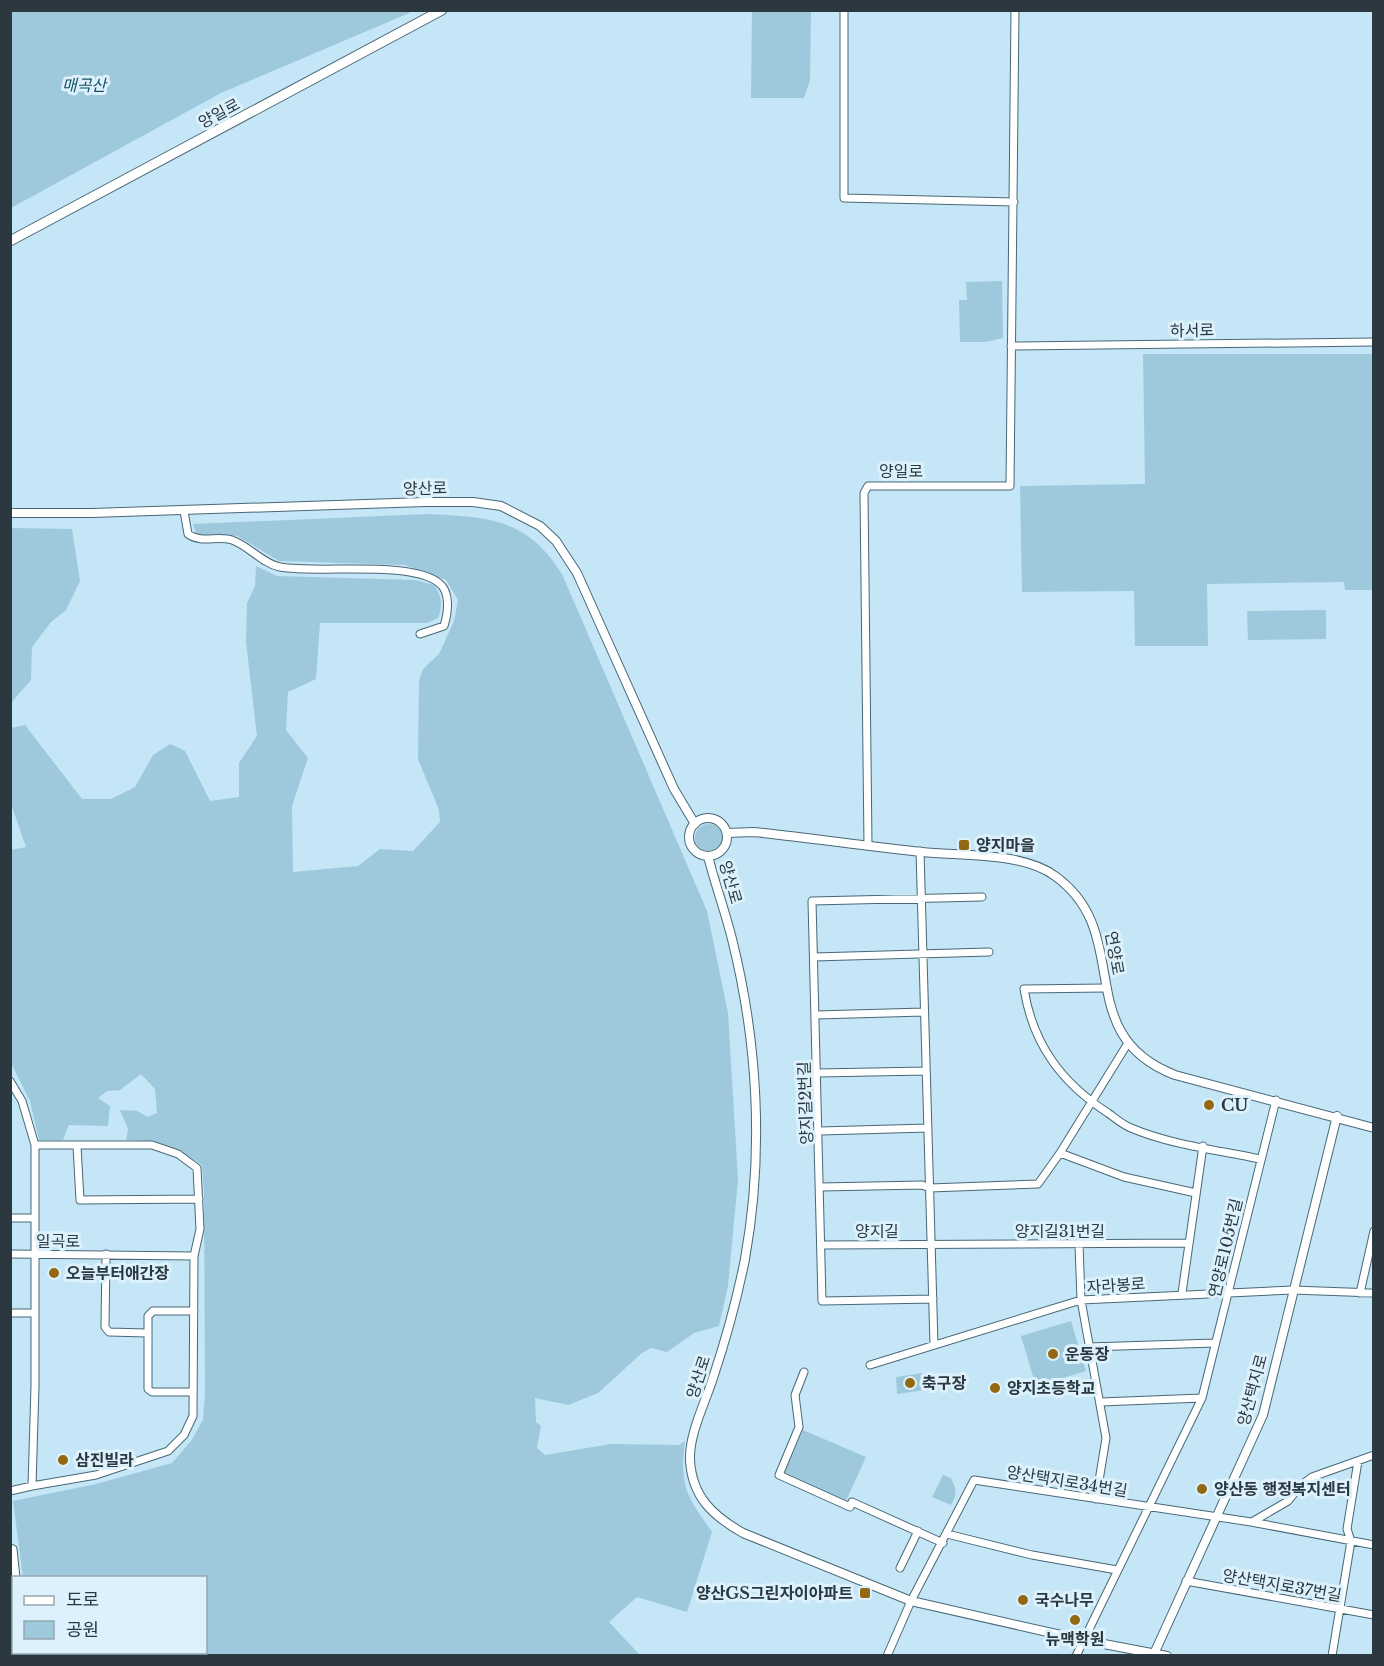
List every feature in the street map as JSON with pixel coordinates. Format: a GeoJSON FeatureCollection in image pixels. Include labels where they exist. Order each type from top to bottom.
{"type":"FeatureCollection","features":[{"type":"Feature","properties":{"kind":"main road","name":"양일로"},"geometry":{"type":"LineString","coordinates":[[10,241],[442,10]]}},
{"type":"Feature","properties":{"kind":"street"},"geometry":{"type":"LineString","coordinates":[[844,10],[844,198],[1014,202]]}},
{"type":"Feature","properties":{"kind":"street","name":"양일로"},"geometry":{"type":"LineString","coordinates":[[868,845],[864,493],[868,486],[1010,486],[1015,10]]}},
{"type":"Feature","properties":{"kind":"street","name":"하서로"},"geometry":{"type":"LineString","coordinates":[[1011,346],[1374,342]]}},
{"type":"Feature","properties":{"kind":"street","name":"양산로"},"geometry":{"type":"LineString","coordinates":[[10,513],[184,511],[473,502],[501,506],[528,519],[556,541],[577,573],[674,789],[695,824]]}},
{"type":"Feature","properties":{"kind":"street"},"geometry":{"type":"LineString","coordinates":[[184,511],[188,534],[197,540],[232,540],[278,567],[420,573],[441,583],[447,596],[448,615],[444,626],[420,634]]}},
{"type":"Feature","properties":{"kind":"street"},"geometry":{"type":"LineString","coordinates":[[712,819],[719,822],[727,833],[722,849],[708,856],[697,852],[690,843],[689,834],[695,824],[712,819]]}},
{"type":"Feature","properties":{"kind":"street","name":"연양로"},"geometry":{"type":"LineString","coordinates":[[727,833],[754,832],[997,858],[1026,863],[1055,876],[1081,901],[1093,922],[1101,950],[1105,988],[1114,1020],[1128,1043],[1145,1060],[1175,1075],[1337,1116],[1374,1128]]}},
{"type":"Feature","properties":{"kind":"street"},"geometry":{"type":"LineString","coordinates":[[920,851],[934,1345]]}},
{"type":"Feature","properties":{"kind":"street","name":"양산로"},"geometry":{"type":"LineString","coordinates":[[708,856],[732,939],[748,1018],[756,1105],[756,1157],[751,1224],[737,1296],[691,1446],[694,1480],[709,1511],[743,1533],[911,1601],[1083,1640],[1167,1656]]}},
{"type":"Feature","properties":{"kind":"street"},"geometry":{"type":"LineString","coordinates":[[921,899],[982,897]]}},
{"type":"Feature","properties":{"kind":"street","name":"양지길2번길"},"geometry":{"type":"LineString","coordinates":[[921,899],[813,901],[820,1131],[822,1301],[933,1299]]}},
{"type":"Feature","properties":{"kind":"street"},"geometry":{"type":"LineString","coordinates":[[814,957],[989,952]]}},
{"type":"Feature","properties":{"kind":"street"},"geometry":{"type":"LineString","coordinates":[[1105,988],[1024,989],[1029,1015],[1048,1055],[1078,1093],[1130,1128],[1172,1140],[1260,1159]]}},
{"type":"Feature","properties":{"kind":"street"},"geometry":{"type":"LineString","coordinates":[[816,1015],[924,1012]]}},
{"type":"Feature","properties":{"kind":"street"},"geometry":{"type":"LineString","coordinates":[[821,1187],[922,1185],[930,1188],[1038,1184],[1060,1153],[1128,1043]]}},
{"type":"Feature","properties":{"kind":"street"},"geometry":{"type":"LineString","coordinates":[[818,1073],[926,1071]]}},
{"type":"Feature","properties":{"kind":"street"},"geometry":{"type":"LineString","coordinates":[[10,1081],[22,1101],[35,1145],[36,1313],[32,1486]]}},
{"type":"Feature","properties":{"kind":"street","name":"연양로105번길"},"geometry":{"type":"LineString","coordinates":[[1083,1640],[1202,1398],[1276,1100]]}},
{"type":"Feature","properties":{"kind":"street","name":"양산택지로"},"geometry":{"type":"LineString","coordinates":[[1153,1654],[1263,1415],[1337,1116]]}},
{"type":"Feature","properties":{"kind":"street"},"geometry":{"type":"LineString","coordinates":[[820,1131],[928,1128]]}},
{"type":"Feature","properties":{"kind":"street"},"geometry":{"type":"LineString","coordinates":[[10,1491],[96,1475],[168,1451],[184,1435],[193,1416],[194,1256],[200,1229],[197,1168],[178,1154],[152,1145],[35,1145]]}},
{"type":"Feature","properties":{"kind":"street"},"geometry":{"type":"LineString","coordinates":[[77,1146],[80,1200],[199,1199]]}},
{"type":"Feature","properties":{"kind":"street"},"geometry":{"type":"LineString","coordinates":[[1182,1293],[1203,1146]]}},
{"type":"Feature","properties":{"kind":"street"},"geometry":{"type":"LineString","coordinates":[[1060,1153],[1124,1177],[1196,1192]]}},
{"type":"Feature","properties":{"kind":"street"},"geometry":{"type":"LineString","coordinates":[[10,1218],[35,1218]]}},
{"type":"Feature","properties":{"kind":"street"},"geometry":{"type":"LineString","coordinates":[[1360,1293],[1374,1231]]}},
{"type":"Feature","properties":{"kind":"street","name":"양지길31번길"},"geometry":{"type":"LineString","coordinates":[[931,1245],[1189,1243]]}},
{"type":"Feature","properties":{"kind":"street"},"geometry":{"type":"LineString","coordinates":[[1079,1244],[1081,1300],[1106,1438],[1096,1499]]}},
{"type":"Feature","properties":{"kind":"street","name":"양지길"},"geometry":{"type":"LineString","coordinates":[[822,1245],[931,1245]]}},
{"type":"Feature","properties":{"kind":"street","name":"일곡로"},"geometry":{"type":"LineString","coordinates":[[10,1254],[194,1256]]}},
{"type":"Feature","properties":{"kind":"street"},"geometry":{"type":"LineString","coordinates":[[106,1254],[105,1327],[109,1332],[147,1333]]}},
{"type":"Feature","properties":{"kind":"street","name":"자라봉로"},"geometry":{"type":"LineString","coordinates":[[870,1365],[1081,1300],[1182,1293],[1293,1290],[1374,1293]]}},
{"type":"Feature","properties":{"kind":"street"},"geometry":{"type":"LineString","coordinates":[[193,1392],[152,1392],[148,1389],[147,1333],[148,1316],[153,1311],[194,1311]]}},
{"type":"Feature","properties":{"kind":"street"},"geometry":{"type":"LineString","coordinates":[[10,1313],[36,1313]]}},
{"type":"Feature","properties":{"kind":"street"},"geometry":{"type":"LineString","coordinates":[[1089,1347],[1215,1343]]}},
{"type":"Feature","properties":{"kind":"street"},"geometry":{"type":"LineString","coordinates":[[804,1372],[795,1395],[799,1427],[778,1475],[850,1506],[852,1502],[943,1543]]}},
{"type":"Feature","properties":{"kind":"street"},"geometry":{"type":"LineString","coordinates":[[1101,1402],[1202,1398]]}},
{"type":"Feature","properties":{"kind":"street"},"geometry":{"type":"LineString","coordinates":[[1251,1522],[1288,1501],[1299,1485],[1312,1477],[1374,1455]]}},
{"type":"Feature","properties":{"kind":"street"},"geometry":{"type":"LineString","coordinates":[[1332,1656],[1351,1541],[1347,1529],[1358,1461]]}},
{"type":"Feature","properties":{"kind":"street","name":"양산택지로34번길"},"geometry":{"type":"LineString","coordinates":[[887,1656],[911,1601],[974,1480],[1251,1522],[1374,1545]]}},
{"type":"Feature","properties":{"kind":"street"},"geometry":{"type":"LineString","coordinates":[[900,1568],[918,1531]]}},
{"type":"Feature","properties":{"kind":"street"},"geometry":{"type":"LineString","coordinates":[[947,1534],[1032,1555],[1117,1570]]}},
{"type":"Feature","properties":{"kind":"street"},"geometry":{"type":"LineString","coordinates":[[12,1548],[16,1576]]}},
{"type":"Feature","properties":{"kind":"street","name":"양산택지로37번길"},"geometry":{"type":"LineString","coordinates":[[1186,1581],[1374,1615]]}},
{"type":"Feature","properties":{"kind":"street"},"geometry":{"type":"LineString","coordinates":[[1076,1656],[1083,1640]]}},
{"type":"Feature","properties":{"kind":"green space","name":"매곡산"},"geometry":{"type":"Polygon","coordinates":[[[11,10],[414,11],[221,93],[11,208],[11,10]]]}},
{"type":"Feature","properties":{"kind":"green space"},"geometry":{"type":"Polygon","coordinates":[[[752,11],[811,11],[810,80],[804,98],[751,98],[752,11]]]}},
{"type":"Feature","properties":{"kind":"green space"},"geometry":{"type":"Polygon","coordinates":[[[1002,281],[1003,338],[986,342],[960,342],[959,300],[967,300],[966,282],[1002,281]]]}},
{"type":"Feature","properties":{"kind":"green space"},"geometry":{"type":"Polygon","coordinates":[[[1143,354],[1373,354],[1373,590],[1345,590],[1344,582],[1207,584],[1208,646],[1135,646],[1134,591],[1022,592],[1020,486],[1145,484],[1143,354]]]}},
{"type":"Feature","properties":{"kind":"green space"},"geometry":{"type":"Polygon","coordinates":[[[428,514],[469,517],[504,524],[535,541],[549,555],[562,574],[707,911],[728,1013],[738,1179],[728,1286],[719,1326],[694,1333],[667,1352],[651,1348],[642,1353],[598,1393],[568,1405],[535,1398],[536,1422],[541,1426],[537,1448],[545,1455],[611,1444],[679,1445],[685,1441],[684,1480],[691,1500],[712,1532],[687,1612],[637,1597],[609,1622],[640,1655],[84,1655],[207,1654],[207,1576],[23,1576],[13,1501],[96,1484],[172,1463],[191,1441],[203,1420],[205,1393],[204,1193],[202,1165],[166,1146],[147,1141],[126,1140],[128,1129],[120,1110],[137,1111],[148,1117],[157,1113],[155,1089],[141,1074],[120,1090],[107,1091],[98,1098],[110,1106],[108,1126],[69,1125],[63,1140],[39,1140],[30,1101],[11,1063],[11,850],[26,847],[11,804],[11,728],[25,725],[82,799],[111,799],[135,787],[153,755],[170,744],[185,751],[210,801],[239,797],[239,763],[257,736],[246,642],[247,603],[255,586],[256,566],[277,576],[415,580],[434,585],[441,601],[438,618],[427,623],[320,623],[316,679],[288,692],[286,730],[308,758],[292,806],[293,872],[358,866],[380,849],[413,851],[440,822],[439,810],[418,759],[419,681],[423,669],[439,654],[454,621],[458,600],[446,580],[405,565],[279,561],[237,536],[215,534],[197,536],[193,524],[428,514]]]}},
{"type":"Feature","properties":{"kind":"green space"},"geometry":{"type":"Polygon","coordinates":[[[11,528],[72,529],[80,581],[66,610],[51,622],[32,647],[31,680],[11,703],[11,528]]]}},
{"type":"Feature","properties":{"kind":"green space"},"geometry":{"type":"Polygon","coordinates":[[[1326,610],[1326,639],[1248,640],[1247,611],[1326,610]]]}},
{"type":"Feature","properties":{"kind":"green space"},"geometry":{"type":"Polygon","coordinates":[[[709,824],[719,828],[723,838],[719,848],[709,852],[699,848],[695,838],[699,828],[709,824]]]}},
{"type":"Feature","properties":{"kind":"green space","name":"운동장"},"geometry":{"type":"Polygon","coordinates":[[[1071,1321],[1086,1371],[1036,1386],[1021,1336],[1071,1321]]]}},
{"type":"Feature","properties":{"kind":"green space","name":"축구장"},"geometry":{"type":"Polygon","coordinates":[[[923,1373],[925,1390],[897,1394],[896,1377],[923,1373]]]}},
{"type":"Feature","properties":{"kind":"green space"},"geometry":{"type":"Polygon","coordinates":[[[803,1430],[866,1457],[846,1501],[784,1474],[803,1430]]]}},
{"type":"Feature","properties":{"kind":"green space"},"geometry":{"type":"Polygon","coordinates":[[[943,1475],[951,1478],[956,1492],[951,1505],[932,1497],[943,1475]]]}},
{"type":"Feature","properties":{"kind":"place","name":"양지마을"},"geometry":{"type":"Point","coordinates":[964,845]}},
{"type":"Feature","properties":{"kind":"place","name":"CU"},"geometry":{"type":"Point","coordinates":[1209,1105]}},
{"type":"Feature","properties":{"kind":"place","name":"오늘부터애간장"},"geometry":{"type":"Point","coordinates":[54,1273]}},
{"type":"Feature","properties":{"kind":"place","name":"운동장"},"geometry":{"type":"Point","coordinates":[1053,1354]}},
{"type":"Feature","properties":{"kind":"place","name":"축구장"},"geometry":{"type":"Point","coordinates":[910,1383]}},
{"type":"Feature","properties":{"kind":"place","name":"양지초등학교"},"geometry":{"type":"Point","coordinates":[995,1388]}},
{"type":"Feature","properties":{"kind":"place","name":"삼진빌라"},"geometry":{"type":"Point","coordinates":[63,1460]}},
{"type":"Feature","properties":{"kind":"place","name":"양산동 행정복지센터"},"geometry":{"type":"Point","coordinates":[1202,1489]}},
{"type":"Feature","properties":{"kind":"place","name":"양산GS그린자이아파트"},"geometry":{"type":"Point","coordinates":[865,1593]}},
{"type":"Feature","properties":{"kind":"place","name":"국수나무"},"geometry":{"type":"Point","coordinates":[1023,1600]}},
{"type":"Feature","properties":{"kind":"place","name":"뉴맥학원"},"geometry":{"type":"Point","coordinates":[1075,1620]}}]}
